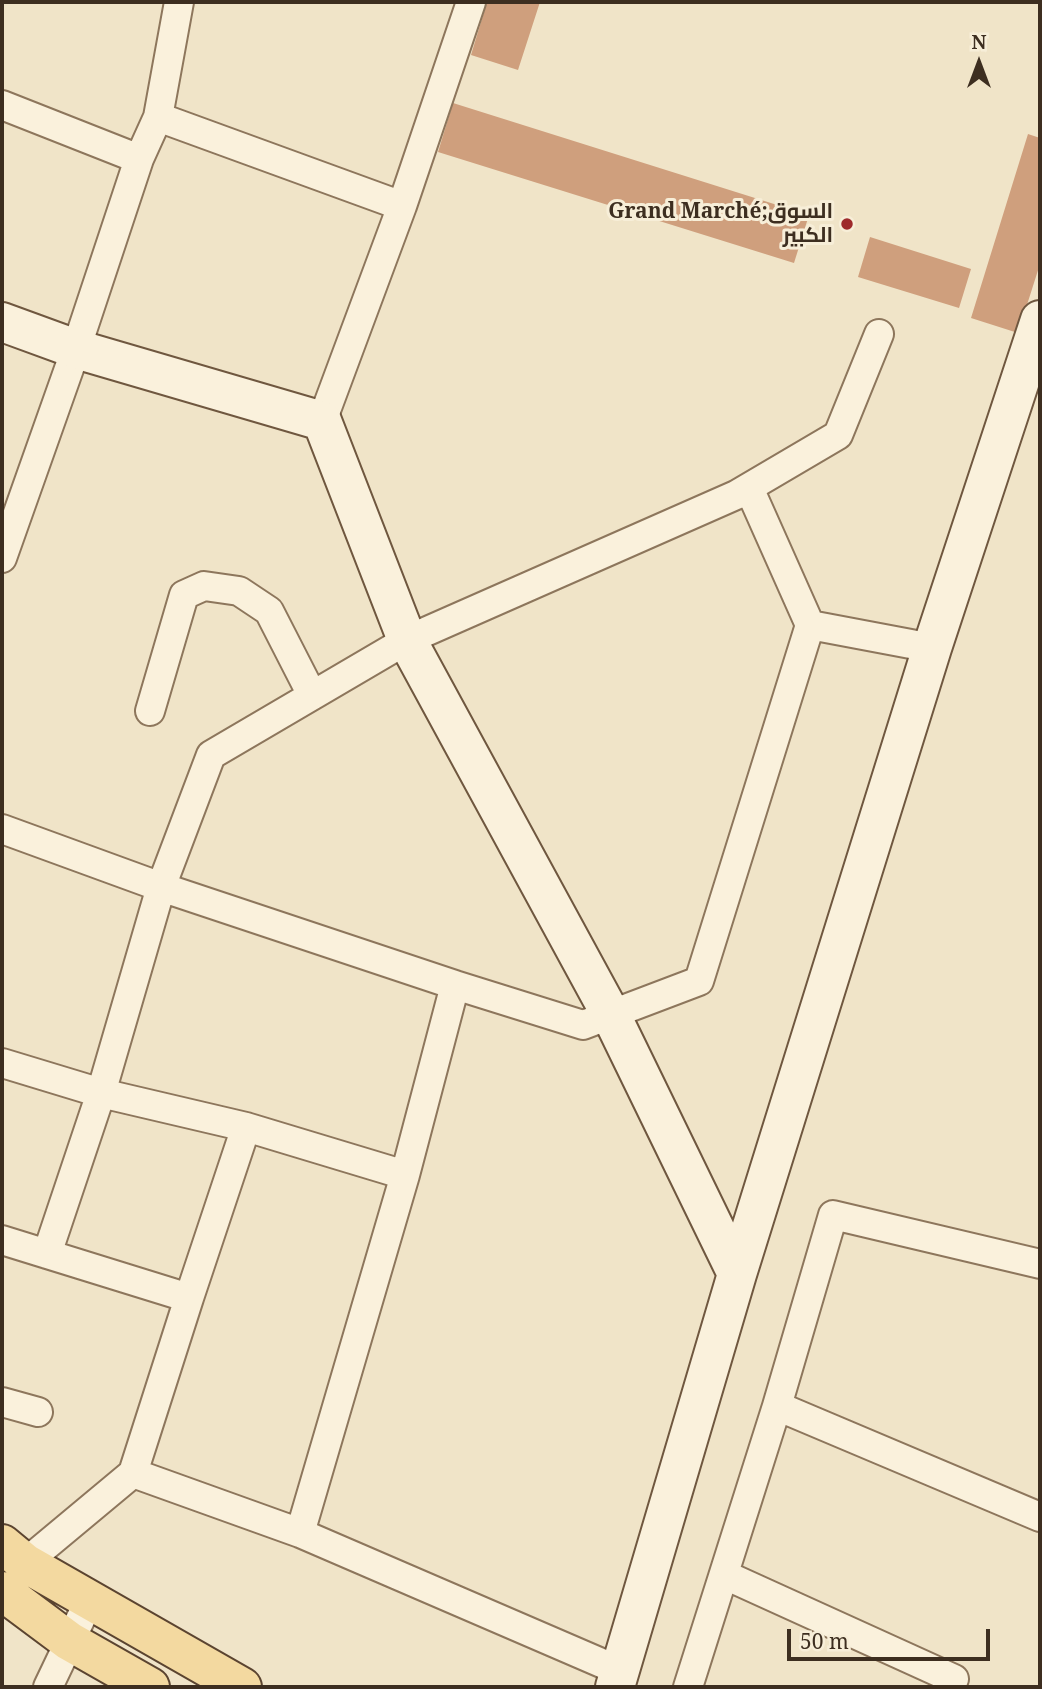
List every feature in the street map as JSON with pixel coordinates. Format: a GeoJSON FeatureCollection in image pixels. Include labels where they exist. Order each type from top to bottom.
{"type":"FeatureCollection","features":[{"type":"Feature","properties":{"kind":"main road"},"geometry":{"type":"LineString","coordinates":[[10,1566],[90,1599],[242,1687]]}},
{"type":"Feature","properties":{"kind":"main road"},"geometry":{"type":"LineString","coordinates":[[10,1566],[69,1641],[150,1687]]}},
{"type":"Feature","properties":{"kind":"street"},"geometry":{"type":"LineString","coordinates":[[4,545],[76,349],[139,159],[158,117],[179,2]]}},
{"type":"Feature","properties":{"kind":"street"},"geometry":{"type":"LineString","coordinates":[[471,2],[402,206],[322,421],[407,640],[611,1015],[737,1275]]}},
{"type":"Feature","properties":{"kind":"street"},"geometry":{"type":"LineString","coordinates":[[2,105],[139,159]]}},
{"type":"Feature","properties":{"kind":"street"},"geometry":{"type":"LineString","coordinates":[[158,117],[402,206]]}},
{"type":"Feature","properties":{"kind":"street"},"geometry":{"type":"LineString","coordinates":[[133,1473],[300,1533],[618,1679],[737,1275],[932,648],[1040,320]]}},
{"type":"Feature","properties":{"kind":"street"},"geometry":{"type":"LineString","coordinates":[[2,322],[76,349],[322,421]]}},
{"type":"Feature","properties":{"kind":"street"},"geometry":{"type":"LineString","coordinates":[[47,1254],[101,1093],[161,887],[211,755],[407,640],[749,488],[838,435],[879,334]]}},
{"type":"Feature","properties":{"kind":"street"},"geometry":{"type":"LineString","coordinates":[[2,829],[161,887],[583,1025],[699,981],[810,625],[749,488]]}},
{"type":"Feature","properties":{"kind":"street"},"geometry":{"type":"LineString","coordinates":[[150,711],[184,595],[204,586],[239,591],[269,611],[312,695]]}},
{"type":"Feature","properties":{"kind":"street"},"geometry":{"type":"LineString","coordinates":[[810,625],[932,648]]}},
{"type":"Feature","properties":{"kind":"street"},"geometry":{"type":"LineString","coordinates":[[300,1533],[405,1175],[455,985]]}},
{"type":"Feature","properties":{"kind":"street"},"geometry":{"type":"LineString","coordinates":[[2,1063],[101,1093],[246,1127],[405,1175]]}},
{"type":"Feature","properties":{"kind":"street"},"geometry":{"type":"LineString","coordinates":[[10,1566],[133,1473],[246,1127]]}},
{"type":"Feature","properties":{"kind":"street"},"geometry":{"type":"LineString","coordinates":[[688,1687],[777,1406],[833,1215],[1040,1264]]}},
{"type":"Feature","properties":{"kind":"street"},"geometry":{"type":"LineString","coordinates":[[2,1240],[189,1298]]}},
{"type":"Feature","properties":{"kind":"street"},"geometry":{"type":"LineString","coordinates":[[2,1402],[38,1412]]}},
{"type":"Feature","properties":{"kind":"street"},"geometry":{"type":"LineString","coordinates":[[777,1406],[1040,1517]]}},
{"type":"Feature","properties":{"kind":"street"},"geometry":{"type":"LineString","coordinates":[[725,1575],[960,1684]]}},
{"type":"Feature","properties":{"kind":"street"},"geometry":{"type":"LineString","coordinates":[[48,1687],[90,1599]]}},
{"type":"Feature","properties":{"kind":"building"},"geometry":{"type":"Polygon","coordinates":[[[487,2],[540,2],[518,70],[471,55],[487,2]]]}},
{"type":"Feature","properties":{"kind":"building"},"geometry":{"type":"Polygon","coordinates":[[[453,103],[809,215],[794,263],[438,152],[453,103]]]}},
{"type":"Feature","properties":{"kind":"building"},"geometry":{"type":"Polygon","coordinates":[[[1028,134],[1040,138],[1040,264],[1018,333],[971,318],[1028,134]]]}},
{"type":"Feature","properties":{"kind":"building"},"geometry":{"type":"Polygon","coordinates":[[[870,237],[971,269],[959,308],[858,277],[870,237]]]}},
{"type":"Feature","properties":{"kind":"place","name":"Grand Marché;السوق الكبير"},"geometry":{"type":"Point","coordinates":[847,224]}}]}
